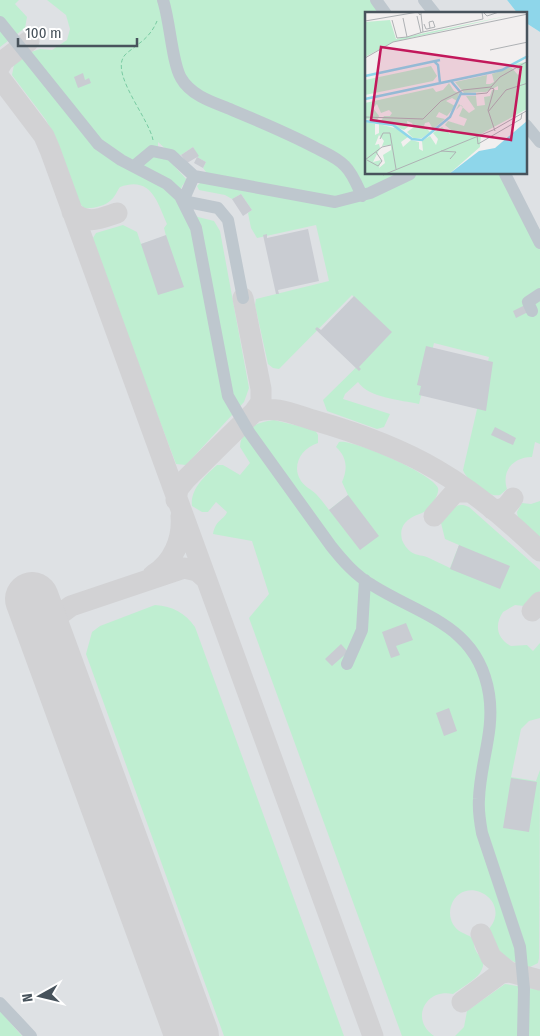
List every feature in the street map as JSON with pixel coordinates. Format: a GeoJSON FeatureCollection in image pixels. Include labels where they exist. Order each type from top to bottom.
{"type":"FeatureCollection","features":[{"type":"Feature","properties":{"kind":"lane"},"geometry":{"type":"LineString","coordinates":[[376,0],[385,12]]}},
{"type":"Feature","properties":{"kind":"lane"},"geometry":{"type":"LineString","coordinates":[[424,0],[434,12]]}},
{"type":"Feature","properties":{"kind":"lane"},"geometry":{"type":"LineString","coordinates":[[164,4],[176,64],[180,77],[185,84],[196,94],[281,130],[330,154],[344,164],[353,176],[362,196]]}},
{"type":"Feature","properties":{"kind":"lane"},"geometry":{"type":"LineString","coordinates":[[0,22],[98,144],[167,184],[183,201],[196,228],[228,396],[249,432],[330,546],[343,562],[365,580],[436,618],[450,628],[471,652],[484,676],[491,711],[490,732],[480,786],[480,817],[482,833],[520,947],[524,989],[524,1036]]}},
{"type":"Feature","properties":{"kind":"lane"},"geometry":{"type":"LineString","coordinates":[[528,127],[540,142]]}},
{"type":"Feature","properties":{"kind":"lane"},"geometry":{"type":"LineString","coordinates":[[134,166],[152,151],[171,155],[194,176],[335,202],[362,196],[391,185],[408,175]]}},
{"type":"Feature","properties":{"kind":"lane"},"geometry":{"type":"LineString","coordinates":[[506,175],[540,243]]}},
{"type":"Feature","properties":{"kind":"lane"},"geometry":{"type":"LineString","coordinates":[[183,201],[194,176]]}},
{"type":"Feature","properties":{"kind":"lane"},"geometry":{"type":"LineString","coordinates":[[183,201],[218,208],[228,220],[243,298]]}},
{"type":"Feature","properties":{"kind":"lane"},"geometry":{"type":"LineString","coordinates":[[532,311],[528,302],[540,294]]}},
{"type":"Feature","properties":{"kind":"lane"},"geometry":{"type":"LineString","coordinates":[[347,664],[362,630],[365,580]]}},
{"type":"Feature","properties":{"kind":"lane"},"geometry":{"type":"LineString","coordinates":[[0,1003],[31,1036]]}},
{"type":"Feature","properties":{"kind":"path"},"geometry":{"type":"LineString","coordinates":[[152,151],[153,138],[144,116],[132,97],[120,65],[123,56],[140,44],[154,29],[164,4]]}},
{"type":"Feature","properties":{"kind":"shaded area"},"geometry":{"type":"Polygon","coordinates":[[[0,0],[507,0],[516,12],[365,12],[365,175],[528,175],[528,24],[540,32],[540,1036],[0,1036],[0,0]]]}},
{"type":"Feature","properties":{"kind":"green space"},"geometry":{"type":"Polygon","coordinates":[[[0,0],[19,0],[15,4],[27,17],[25,28],[0,47],[0,0]]]}},
{"type":"Feature","properties":{"kind":"green space"},"geometry":{"type":"Polygon","coordinates":[[[47,0],[370,0],[379,12],[365,12],[365,175],[500,175],[540,230],[540,444],[535,442],[532,457],[520,459],[510,466],[506,476],[507,489],[500,495],[490,494],[473,484],[463,470],[489,357],[434,343],[419,404],[377,395],[358,382],[345,394],[343,399],[390,414],[384,427],[377,429],[327,411],[323,400],[390,334],[352,295],[279,369],[273,368],[268,364],[255,305],[256,299],[329,281],[316,225],[257,238],[251,228],[248,213],[252,210],[241,194],[232,199],[225,195],[199,190],[197,186],[201,182],[214,183],[203,168],[206,162],[197,157],[193,147],[181,155],[168,151],[158,142],[158,148],[187,180],[182,186],[177,202],[198,217],[214,221],[220,231],[249,388],[244,402],[186,465],[176,464],[94,247],[93,238],[96,233],[123,225],[137,232],[141,244],[166,236],[164,228],[167,224],[160,207],[156,199],[146,188],[131,184],[120,187],[114,197],[106,204],[98,207],[84,208],[79,203],[55,137],[46,120],[12,75],[14,65],[31,52],[40,49],[52,50],[67,40],[70,29],[66,15],[47,0]]]}},
{"type":"Feature","properties":{"kind":"green space"},"geometry":{"type":"Polygon","coordinates":[[[274,420],[315,430],[318,435],[318,443],[312,445],[299,458],[298,475],[303,483],[316,494],[329,510],[348,495],[342,482],[346,468],[344,459],[336,447],[339,442],[360,446],[422,474],[438,488],[433,502],[427,509],[409,519],[403,525],[402,540],[411,552],[450,568],[459,545],[445,539],[441,523],[453,508],[464,505],[469,507],[540,570],[540,591],[524,606],[515,605],[503,612],[498,622],[500,636],[511,646],[527,645],[533,651],[540,643],[540,718],[529,721],[521,729],[511,777],[536,781],[540,770],[538,963],[528,968],[508,958],[498,950],[487,931],[494,920],[495,910],[492,901],[484,894],[466,891],[457,896],[451,906],[450,914],[452,921],[458,930],[473,939],[475,949],[483,962],[483,966],[481,972],[471,982],[453,994],[443,993],[428,1000],[422,1014],[423,1022],[434,1036],[402,1036],[249,618],[269,594],[252,541],[213,534],[216,525],[227,512],[216,502],[208,512],[202,512],[192,506],[193,494],[196,488],[203,478],[217,465],[223,465],[240,475],[250,463],[240,447],[243,435],[256,424],[274,420]]]}},
{"type":"Feature","properties":{"kind":"green space"},"geometry":{"type":"Polygon","coordinates":[[[540,501],[540,538],[518,518],[517,512],[522,503],[531,504],[540,501]]]}},
{"type":"Feature","properties":{"kind":"green space"},"geometry":{"type":"Polygon","coordinates":[[[155,605],[178,611],[195,627],[344,1036],[224,1036],[86,654],[92,632],[100,626],[155,605]]]}},
{"type":"Feature","properties":{"kind":"green space"},"geometry":{"type":"Polygon","coordinates":[[[505,984],[540,990],[540,1036],[455,1036],[464,1027],[467,1011],[505,984]]]}},
{"type":"Feature","properties":{"kind":"green space"},"geometry":{"type":"Polygon","coordinates":[[[0,1011],[22,1036],[0,1036],[0,1011]]]}},
{"type":"Feature","properties":{"kind":"water"},"geometry":{"type":"Polygon","coordinates":[[[507,0],[540,0],[540,32],[528,24],[528,12],[516,12],[507,0]]]}},
{"type":"Feature","properties":{"kind":"building"},"geometry":{"type":"Polygon","coordinates":[[[83,73],[85,80],[89,78],[91,83],[78,88],[74,77],[83,73]]]}},
{"type":"Feature","properties":{"kind":"building"},"geometry":{"type":"Polygon","coordinates":[[[193,147],[199,156],[187,163],[181,155],[193,147]]]}},
{"type":"Feature","properties":{"kind":"building"},"geometry":{"type":"Polygon","coordinates":[[[197,157],[206,162],[203,168],[194,163],[197,157]]]}},
{"type":"Feature","properties":{"kind":"building"},"geometry":{"type":"Polygon","coordinates":[[[241,194],[252,210],[243,216],[232,199],[241,194]]]}},
{"type":"Feature","properties":{"kind":"building"},"geometry":{"type":"Polygon","coordinates":[[[308,229],[319,281],[278,290],[279,294],[276,294],[263,235],[267,234],[267,238],[308,229]]]}},
{"type":"Feature","properties":{"kind":"building"},"geometry":{"type":"Polygon","coordinates":[[[166,235],[184,287],[158,295],[141,244],[166,235]]]}},
{"type":"Feature","properties":{"kind":"building"},"geometry":{"type":"Polygon","coordinates":[[[354,296],[392,332],[359,367],[361,369],[359,371],[315,329],[317,327],[321,330],[354,296]]]}},
{"type":"Feature","properties":{"kind":"building"},"geometry":{"type":"Polygon","coordinates":[[[525,305],[528,312],[516,318],[513,311],[525,305]]]}},
{"type":"Feature","properties":{"kind":"building"},"geometry":{"type":"Polygon","coordinates":[[[426,346],[493,362],[486,411],[419,395],[421,386],[417,385],[426,346]]]}},
{"type":"Feature","properties":{"kind":"building"},"geometry":{"type":"Polygon","coordinates":[[[495,427],[516,438],[513,445],[491,435],[495,427]]]}},
{"type":"Feature","properties":{"kind":"building"},"geometry":{"type":"Polygon","coordinates":[[[348,495],[379,536],[360,550],[329,510],[348,495]]]}},
{"type":"Feature","properties":{"kind":"building"},"geometry":{"type":"Polygon","coordinates":[[[459,545],[510,566],[500,589],[450,569],[459,545]]]}},
{"type":"Feature","properties":{"kind":"building"},"geometry":{"type":"Polygon","coordinates":[[[406,623],[413,640],[396,646],[400,655],[391,658],[382,632],[406,623]]]}},
{"type":"Feature","properties":{"kind":"building"},"geometry":{"type":"Polygon","coordinates":[[[341,644],[348,652],[332,666],[325,659],[341,644]]]}},
{"type":"Feature","properties":{"kind":"building"},"geometry":{"type":"Polygon","coordinates":[[[449,708],[457,731],[444,736],[436,713],[449,708]]]}},
{"type":"Feature","properties":{"kind":"building"},"geometry":{"type":"Polygon","coordinates":[[[511,778],[537,782],[529,832],[503,828],[511,778]]]}},
{"type":"Feature","properties":{"kind":"taxiway"},"geometry":{"type":"LineString","coordinates":[[0,66],[3,61],[29,41]]}},
{"type":"Feature","properties":{"kind":"taxiway"},"geometry":{"type":"LineString","coordinates":[[0,78],[44,136],[50,150],[373,1036]]}},
{"type":"Feature","properties":{"kind":"taxiway"},"geometry":{"type":"LineString","coordinates":[[72,212],[89,220],[117,213]]}},
{"type":"Feature","properties":{"kind":"taxiway"},"geometry":{"type":"LineString","coordinates":[[176,500],[178,489],[186,479],[254,412],[261,402],[261,389],[243,298]]}},
{"type":"Feature","properties":{"kind":"taxiway"},"geometry":{"type":"LineString","coordinates":[[254,412],[269,409],[291,413],[361,435],[423,462],[478,497],[540,551]]}},
{"type":"Feature","properties":{"kind":"taxiway"},"geometry":{"type":"LineString","coordinates":[[434,516],[455,492],[469,492]]}},
{"type":"Feature","properties":{"kind":"taxiway"},"geometry":{"type":"LineString","coordinates":[[492,509],[504,508],[513,498]]}},
{"type":"Feature","properties":{"kind":"taxiway"},"geometry":{"type":"LineString","coordinates":[[153,575],[166,564],[175,550],[180,533],[181,516]]}},
{"type":"Feature","properties":{"kind":"taxiway"},"geometry":{"type":"LineString","coordinates":[[47,640],[55,618],[71,606],[184,568],[197,571],[206,579]]}},
{"type":"Feature","properties":{"kind":"taxiway"},"geometry":{"type":"LineString","coordinates":[[532,611],[540,602]]}},
{"type":"Feature","properties":{"kind":"taxiway"},"geometry":{"type":"LineString","coordinates":[[481,934],[491,957],[509,972]]}},
{"type":"Feature","properties":{"kind":"taxiway"},"geometry":{"type":"LineString","coordinates":[[462,1002],[501,973],[509,972],[540,980]]}},
{"type":"Feature","properties":{"kind":"runway"},"geometry":{"type":"LineString","coordinates":[[32,599],[192,1036]]}}]}
